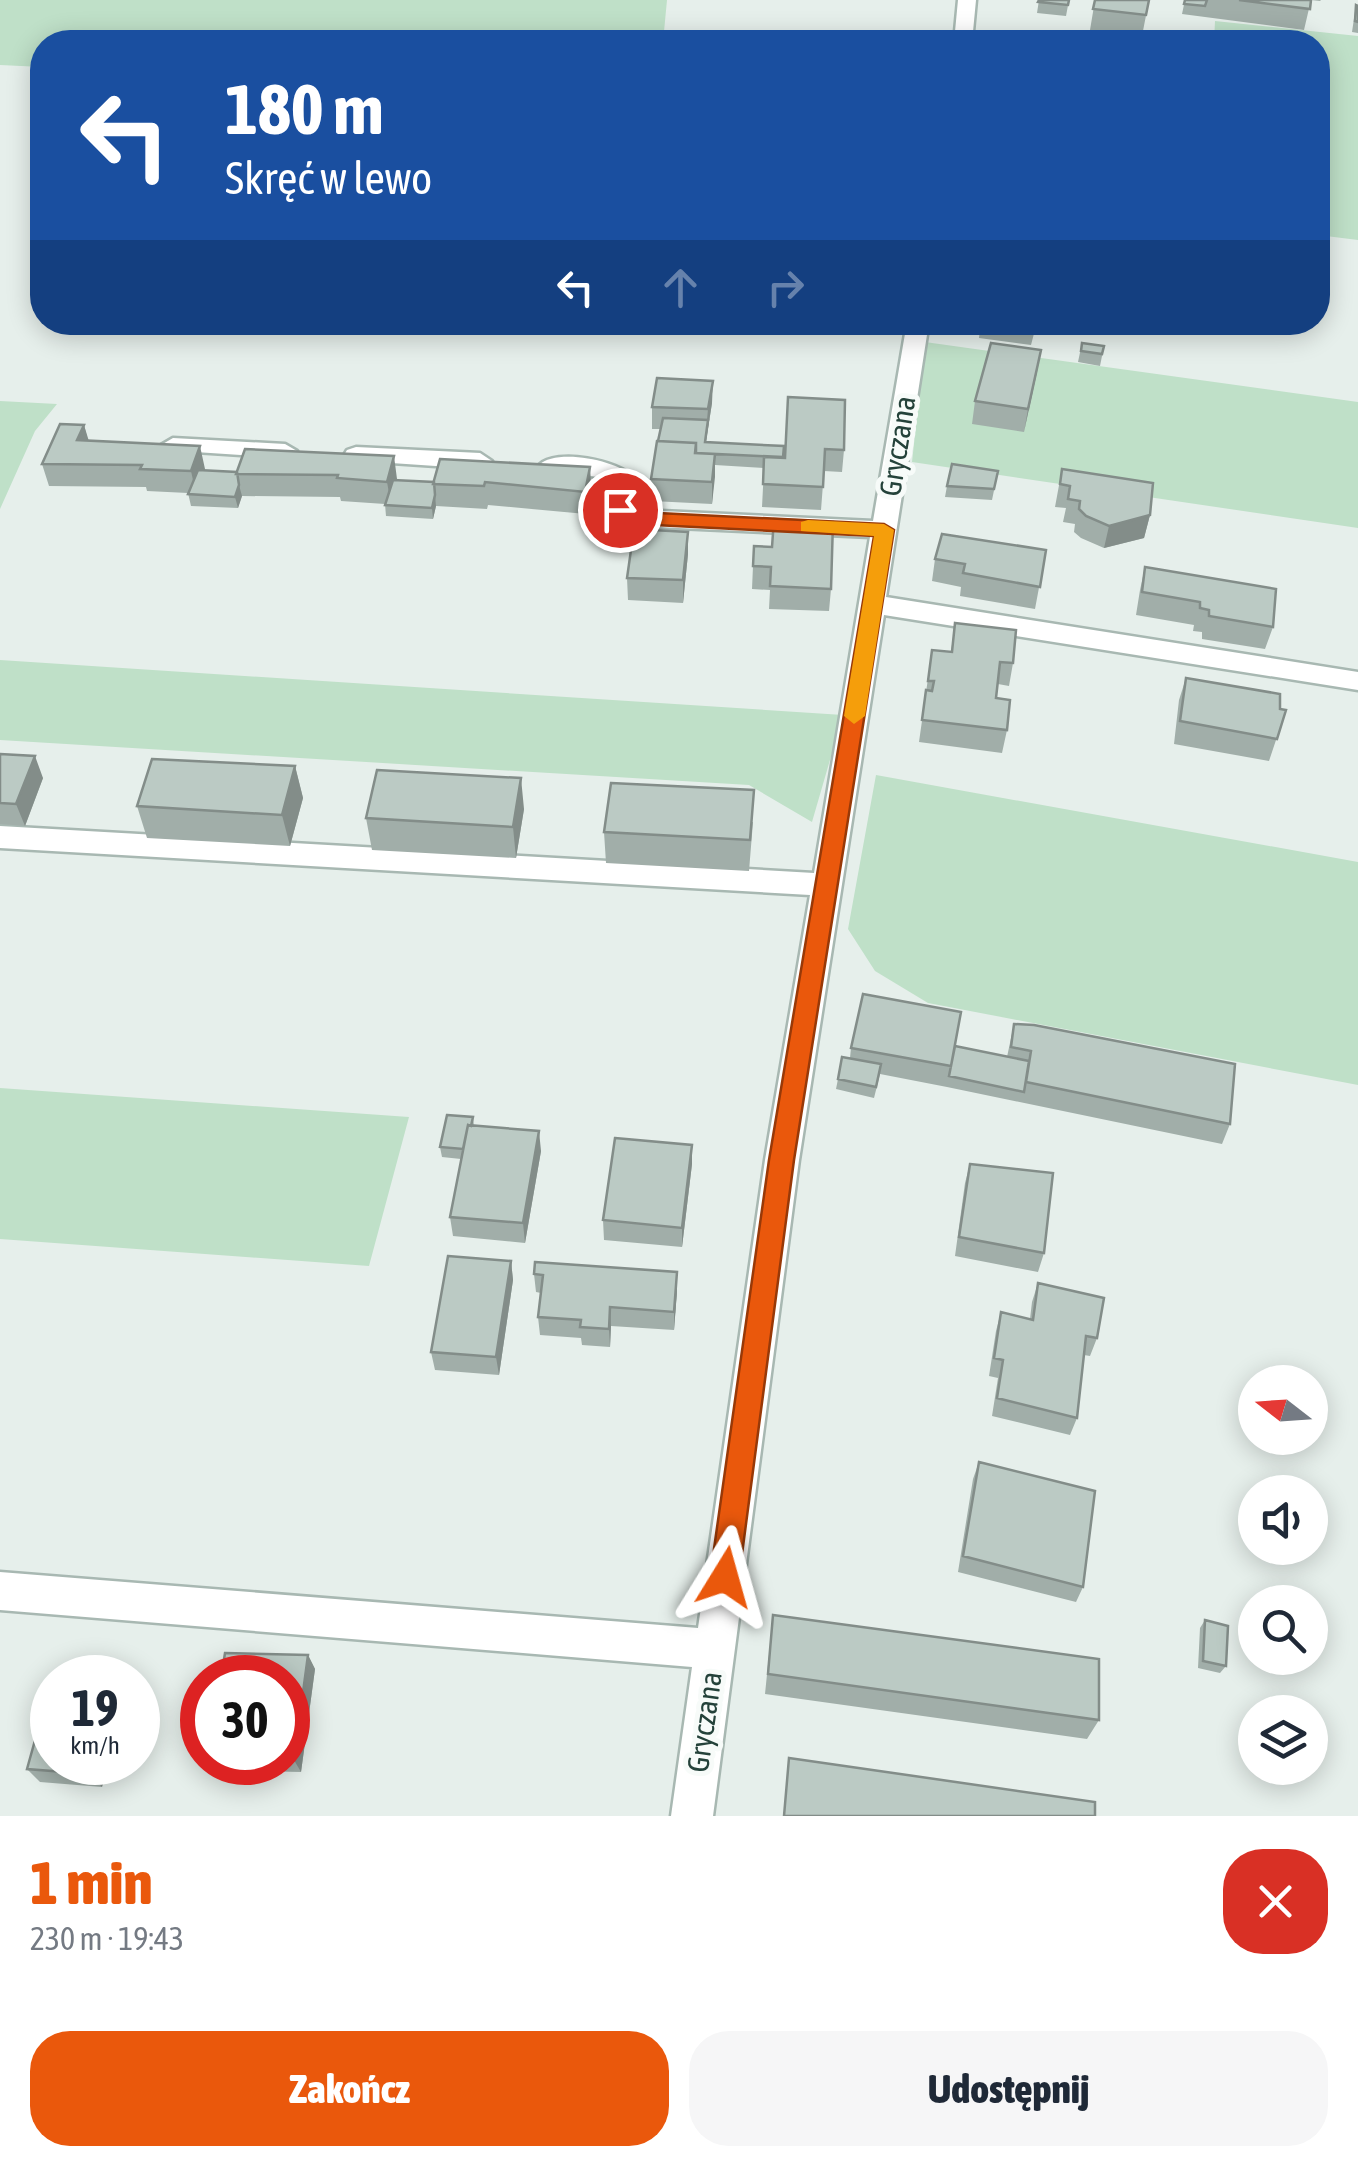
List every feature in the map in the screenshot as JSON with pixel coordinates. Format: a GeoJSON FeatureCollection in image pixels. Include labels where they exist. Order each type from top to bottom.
{"type":"FeatureCollection","features":[{"type":"Feature","properties":{"kind":"street"},"geometry":{"type":"LineString","coordinates":[[964,30],[967,0]]}},
{"type":"Feature","properties":{"kind":"street","name":"Gryczana"},"geometry":{"type":"LineString","coordinates":[[692,1816],[782,1160],[916,335]]}},
{"type":"Feature","properties":{"kind":"street"},"geometry":{"type":"LineString","coordinates":[[173,445],[604,468],[622,478],[620,510],[635,518],[884,530]]}},
{"type":"Feature","properties":{"kind":"street"},"geometry":{"type":"LineString","coordinates":[[872,604],[1358,681]]}},
{"type":"Feature","properties":{"kind":"street"},"geometry":{"type":"LineString","coordinates":[[0,838],[827,885]]}},
{"type":"Feature","properties":{"kind":"street"},"geometry":{"type":"LineString","coordinates":[[0,1592],[715,1649]]}},
{"type":"Feature","properties":{"kind":"green space"},"geometry":{"type":"Polygon","coordinates":[[[0,0],[667,0],[664,30],[30,30],[30,66],[0,65],[0,0]]]}},
{"type":"Feature","properties":{"kind":"green space"},"geometry":{"type":"Polygon","coordinates":[[[1215,21],[1301,30],[1215,30],[1215,21]]]}},
{"type":"Feature","properties":{"kind":"green space"},"geometry":{"type":"Polygon","coordinates":[[[1330,33],[1358,36],[1358,240],[1330,236],[1330,33]]]}},
{"type":"Feature","properties":{"kind":"green space"},"geometry":{"type":"Polygon","coordinates":[[[925,342],[1358,402],[1358,528],[912,462],[925,342]]]}},
{"type":"Feature","properties":{"kind":"green space"},"geometry":{"type":"Polygon","coordinates":[[[0,401],[57,404],[35,431],[0,509],[0,401]]]}},
{"type":"Feature","properties":{"kind":"green space"},"geometry":{"type":"Polygon","coordinates":[[[0,660],[843,715],[812,822],[749,785],[0,740],[0,660]]]}},
{"type":"Feature","properties":{"kind":"green space"},"geometry":{"type":"Polygon","coordinates":[[[876,775],[1358,862],[1358,1085],[928,1003],[875,971],[848,929],[876,775]]]}},
{"type":"Feature","properties":{"kind":"green space"},"geometry":{"type":"Polygon","coordinates":[[[0,1088],[409,1117],[369,1266],[0,1239],[0,1088]]]}},
{"type":"Feature","properties":{"kind":"building"},"geometry":{"type":"Polygon","coordinates":[[[1039,0],[1069,0],[1068,5],[1039,0]]]}},
{"type":"Feature","properties":{"kind":"building"},"geometry":{"type":"Polygon","coordinates":[[[1095,0],[1149,0],[1146,15],[1093,9],[1095,0]]]}},
{"type":"Feature","properties":{"kind":"building"},"geometry":{"type":"Polygon","coordinates":[[[1185,0],[1207,0],[1205,6],[1184,4],[1185,0]]]}},
{"type":"Feature","properties":{"kind":"building"},"geometry":{"type":"Polygon","coordinates":[[[1239,0],[1311,0],[1310,9],[1239,0]]]}},
{"type":"Feature","properties":{"kind":"building"},"geometry":{"type":"Polygon","coordinates":[[[991,343],[1041,350],[1028,409],[975,401],[991,343]]]}},
{"type":"Feature","properties":{"kind":"building"},"geometry":{"type":"Polygon","coordinates":[[[1082,343],[1104,346],[1102,354],[1081,351],[1082,343]]]}},
{"type":"Feature","properties":{"kind":"building"},"geometry":{"type":"Polygon","coordinates":[[[657,378],[713,381],[708,409],[652,407],[657,378]]]}},
{"type":"Feature","properties":{"kind":"building"},"geometry":{"type":"Polygon","coordinates":[[[788,397],[845,400],[844,450],[825,449],[823,487],[763,484],[764,457],[785,458],[788,397]]]}},
{"type":"Feature","properties":{"kind":"building"},"geometry":{"type":"Polygon","coordinates":[[[663,418],[708,420],[705,442],[784,446],[783,457],[696,453],[696,443],[658,441],[663,418]]]}},
{"type":"Feature","properties":{"kind":"building"},"geometry":{"type":"Polygon","coordinates":[[[60,424],[84,425],[77,440],[200,446],[191,471],[140,469],[142,465],[42,464],[60,424]]]}},
{"type":"Feature","properties":{"kind":"building"},"geometry":{"type":"Polygon","coordinates":[[[657,441],[696,443],[695,453],[715,454],[712,482],[651,479],[657,441]]]}},
{"type":"Feature","properties":{"kind":"building"},"geometry":{"type":"Polygon","coordinates":[[[245,449],[394,456],[387,482],[337,478],[338,475],[236,474],[245,449]]]}},
{"type":"Feature","properties":{"kind":"building"},"geometry":{"type":"Polygon","coordinates":[[[440,459],[590,467],[585,492],[485,482],[484,486],[433,484],[440,459]]]}},
{"type":"Feature","properties":{"kind":"building"},"geometry":{"type":"Polygon","coordinates":[[[952,464],[998,471],[994,489],[947,486],[952,464]]]}},
{"type":"Feature","properties":{"kind":"building"},"geometry":{"type":"Polygon","coordinates":[[[1062,469],[1153,483],[1150,515],[1109,526],[1086,516],[1079,509],[1080,501],[1068,499],[1070,486],[1060,484],[1062,469]]]}},
{"type":"Feature","properties":{"kind":"building"},"geometry":{"type":"Polygon","coordinates":[[[198,470],[237,472],[239,485],[235,497],[188,494],[198,470]]]}},
{"type":"Feature","properties":{"kind":"building"},"geometry":{"type":"Polygon","coordinates":[[[393,480],[434,482],[432,508],[385,505],[393,480]]]}},
{"type":"Feature","properties":{"kind":"building"},"geometry":{"type":"Polygon","coordinates":[[[774,519],[833,522],[831,589],[770,586],[771,567],[753,566],[754,546],[772,547],[774,519]]]}},
{"type":"Feature","properties":{"kind":"building"},"geometry":{"type":"Polygon","coordinates":[[[634,529],[688,532],[683,580],[627,578],[634,529]]]}},
{"type":"Feature","properties":{"kind":"building"},"geometry":{"type":"Polygon","coordinates":[[[942,534],[1046,550],[1040,587],[963,573],[965,564],[935,559],[942,534]]]}},
{"type":"Feature","properties":{"kind":"building"},"geometry":{"type":"Polygon","coordinates":[[[1145,567],[1276,589],[1273,627],[1209,616],[1209,610],[1200,608],[1200,602],[1142,592],[1145,567]]]}},
{"type":"Feature","properties":{"kind":"building"},"geometry":{"type":"Polygon","coordinates":[[[955,623],[1016,630],[1013,663],[1000,662],[996,698],[1010,700],[1007,730],[922,720],[926,690],[932,691],[934,681],[928,681],[932,650],[952,652],[955,623]]]}},
{"type":"Feature","properties":{"kind":"building"},"geometry":{"type":"Polygon","coordinates":[[[1186,678],[1280,694],[1280,709],[1286,710],[1277,739],[1180,721],[1186,678]]]}},
{"type":"Feature","properties":{"kind":"building"},"geometry":{"type":"Polygon","coordinates":[[[0,754],[35,756],[16,804],[0,803],[0,754]]]}},
{"type":"Feature","properties":{"kind":"building"},"geometry":{"type":"Polygon","coordinates":[[[152,759],[295,766],[282,815],[137,806],[152,759]]]}},
{"type":"Feature","properties":{"kind":"building"},"geometry":{"type":"Polygon","coordinates":[[[377,770],[521,778],[513,827],[366,818],[377,770]]]}},
{"type":"Feature","properties":{"kind":"building"},"geometry":{"type":"Polygon","coordinates":[[[611,783],[754,790],[750,840],[604,832],[611,783]]]}},
{"type":"Feature","properties":{"kind":"building"},"geometry":{"type":"Polygon","coordinates":[[[863,994],[961,1012],[951,1066],[851,1048],[863,994]]]}},
{"type":"Feature","properties":{"kind":"building"},"geometry":{"type":"Polygon","coordinates":[[[1014,1024],[1235,1064],[1230,1124],[1026,1082],[1031,1051],[1011,1047],[1014,1024]]]}},
{"type":"Feature","properties":{"kind":"building"},"geometry":{"type":"Polygon","coordinates":[[[955,1046],[1029,1061],[1024,1092],[949,1076],[955,1046]]]}},
{"type":"Feature","properties":{"kind":"building"},"geometry":{"type":"Polygon","coordinates":[[[842,1057],[881,1064],[876,1087],[838,1079],[842,1057]]]}},
{"type":"Feature","properties":{"kind":"building"},"geometry":{"type":"Polygon","coordinates":[[[447,1115],[473,1117],[463,1149],[440,1147],[447,1115]]]}},
{"type":"Feature","properties":{"kind":"building"},"geometry":{"type":"Polygon","coordinates":[[[468,1125],[539,1131],[523,1223],[450,1217],[468,1125]]]}},
{"type":"Feature","properties":{"kind":"building"},"geometry":{"type":"Polygon","coordinates":[[[615,1138],[692,1145],[682,1228],[603,1220],[615,1138]]]}},
{"type":"Feature","properties":{"kind":"building"},"geometry":{"type":"Polygon","coordinates":[[[970,1164],[1053,1173],[1044,1253],[959,1237],[970,1164]]]}},
{"type":"Feature","properties":{"kind":"building"},"geometry":{"type":"Polygon","coordinates":[[[448,1256],[511,1261],[496,1357],[431,1352],[448,1256]]]}},
{"type":"Feature","properties":{"kind":"building"},"geometry":{"type":"Polygon","coordinates":[[[535,1262],[677,1272],[674,1312],[610,1307],[609,1329],[580,1327],[581,1320],[538,1317],[543,1275],[534,1274],[535,1262]]]}},
{"type":"Feature","properties":{"kind":"building"},"geometry":{"type":"Polygon","coordinates":[[[1038,1283],[1104,1298],[1097,1338],[1086,1336],[1077,1418],[997,1398],[1003,1360],[994,1358],[1001,1312],[1033,1320],[1038,1283]]]}},
{"type":"Feature","properties":{"kind":"building"},"geometry":{"type":"Polygon","coordinates":[[[979,1462],[1095,1491],[1083,1587],[963,1556],[979,1462]]]}},
{"type":"Feature","properties":{"kind":"building"},"geometry":{"type":"Polygon","coordinates":[[[773,1615],[1099,1659],[1099,1720],[768,1674],[773,1615]]]}},
{"type":"Feature","properties":{"kind":"building"},"geometry":{"type":"Polygon","coordinates":[[[1205,1620],[1228,1626],[1226,1666],[1203,1661],[1205,1620]]]}},
{"type":"Feature","properties":{"kind":"building"},"geometry":{"type":"Polygon","coordinates":[[[225,1653],[308,1655],[225,1655],[225,1653]]]}},
{"type":"Feature","properties":{"kind":"building"},"geometry":{"type":"Polygon","coordinates":[[[789,1758],[1095,1802],[1095,1816],[784,1816],[789,1758]]]}},
{"type":"Feature","properties":{"kind":"slow traffic"},"geometry":{"type":"LineString","coordinates":[[808,526],[884,530],[854,716]]}},
{"type":"Feature","properties":{"kind":"route"},"geometry":{"type":"LineString","coordinates":[[620,510],[635,518],[884,530],[782,1160],[725,1577]]}}]}
